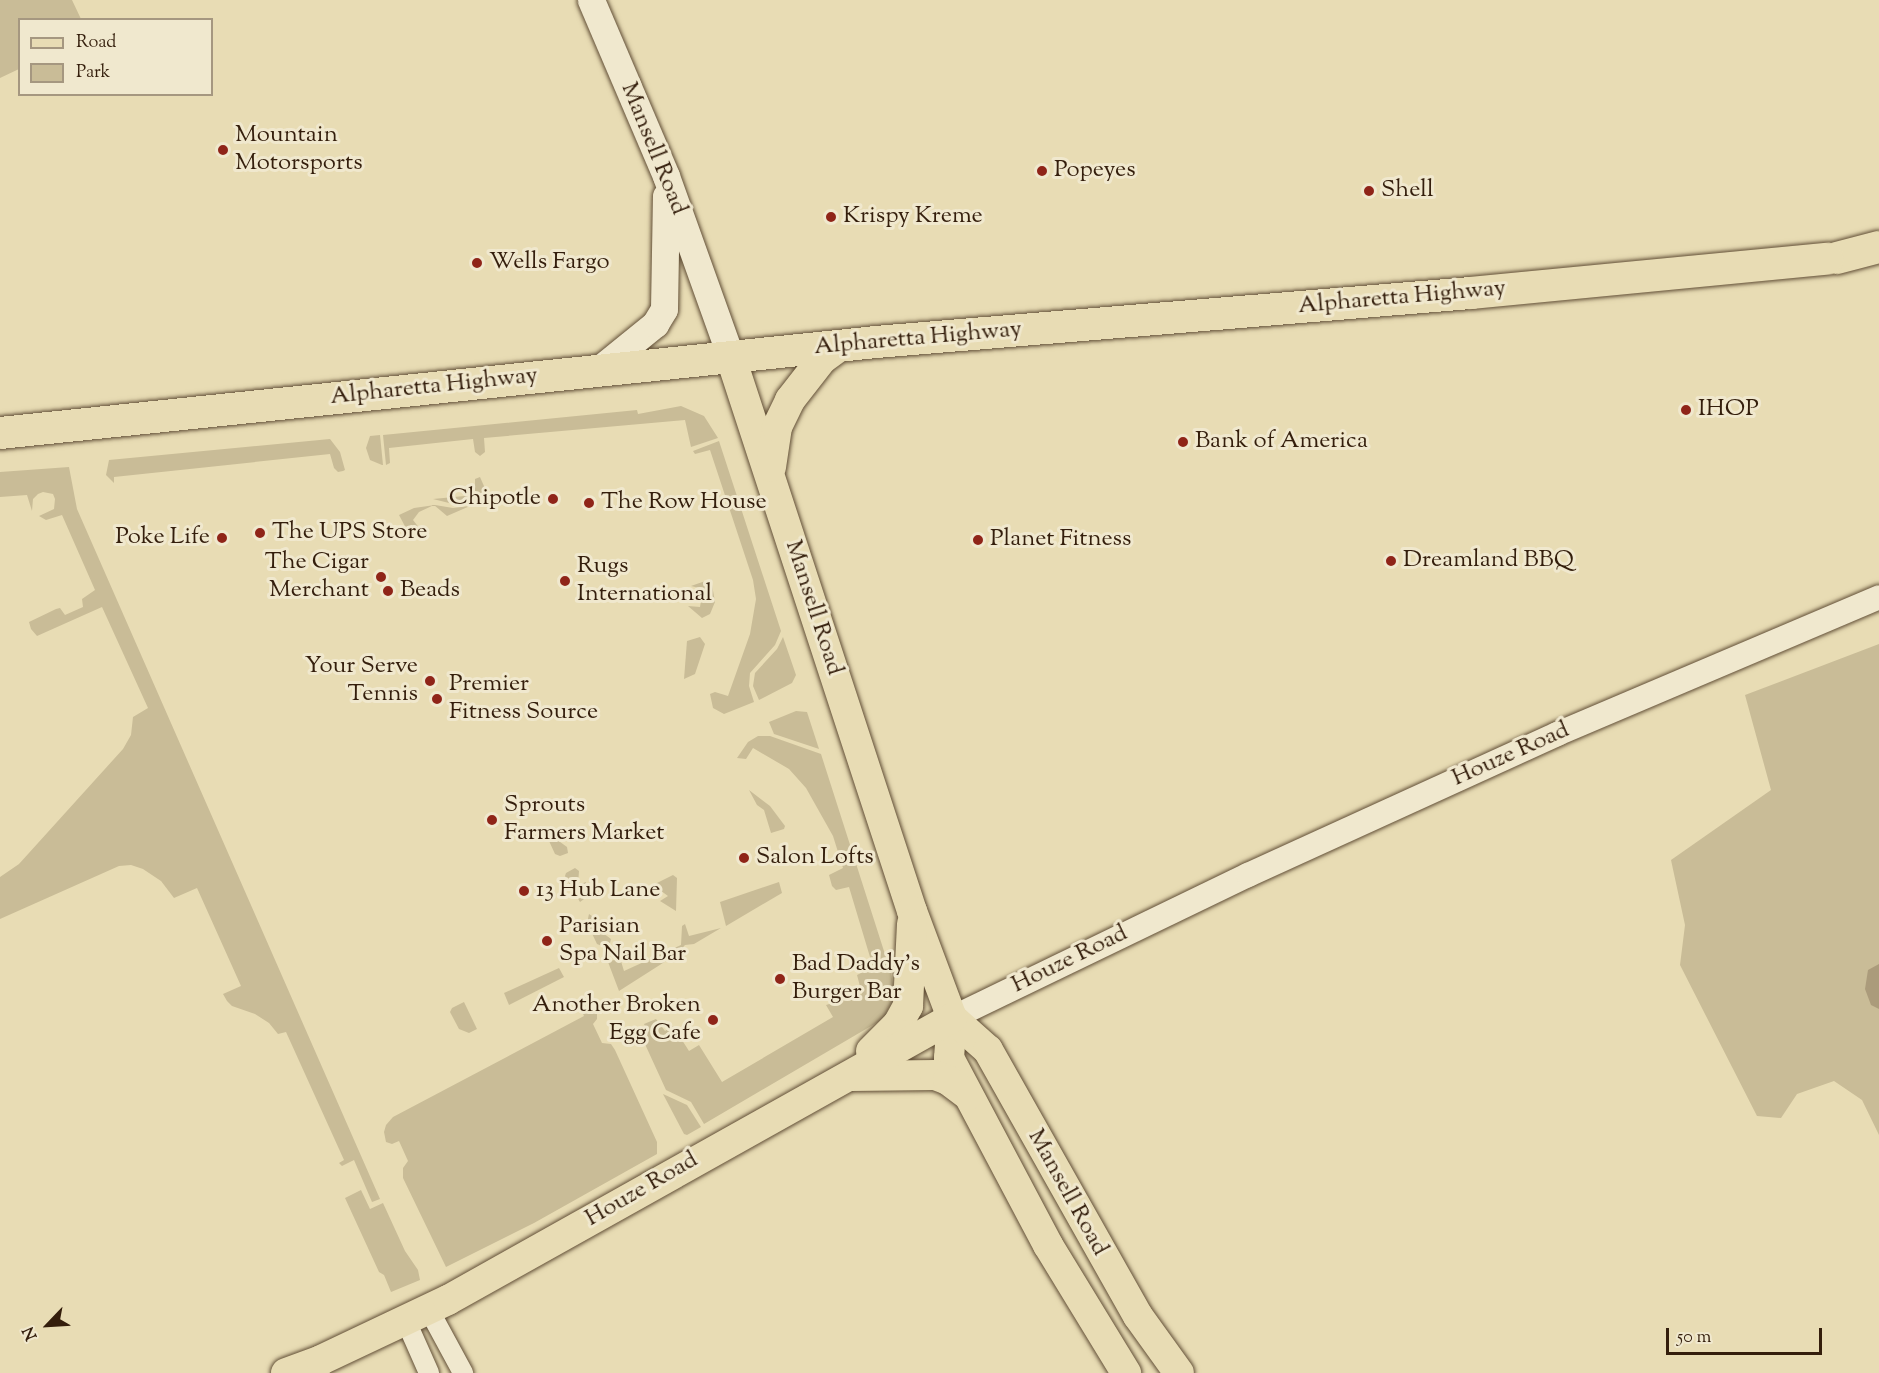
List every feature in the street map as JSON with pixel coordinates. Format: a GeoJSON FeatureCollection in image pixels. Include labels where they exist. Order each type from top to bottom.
{"type":"FeatureCollection","features":[{"type":"Feature","properties":{"kind":"highway","name":"Alpharetta Highway"},"geometry":{"type":"LineString","coordinates":[[1832,259],[1879,247]]}},
{"type":"Feature","properties":{"kind":"highway","name":"Alpharetta Highway"},"geometry":{"type":"LineString","coordinates":[[0,433],[840,346],[1480,292],[1832,259],[1879,261]]}},
{"type":"Feature","properties":{"kind":"main road","name":"Mansell Road"},"geometry":{"type":"LineString","coordinates":[[591,0],[666,176],[731,358],[912,911],[951,1018],[949,1058],[1048,1245],[1126,1373]]}},
{"type":"Feature","properties":{"kind":"main road"},"geometry":{"type":"LineString","coordinates":[[597,371],[655,324],[664,309],[666,176]]}},
{"type":"Feature","properties":{"kind":"main road"},"geometry":{"type":"LineString","coordinates":[[771,479],[773,442],[784,412],[813,370],[840,346]]}},
{"type":"Feature","properties":{"kind":"main road"},"geometry":{"type":"LineString","coordinates":[[845,1076],[898,1024],[908,1006],[912,911]]}},
{"type":"Feature","properties":{"kind":"main road","name":"Mansell Road"},"geometry":{"type":"LineString","coordinates":[[951,1018],[988,1050],[1132,1306],[1179,1373]]}},
{"type":"Feature","properties":{"kind":"main road","name":"Houze Road"},"geometry":{"type":"LineString","coordinates":[[286,1373],[418,1315],[951,1018]]}},
{"type":"Feature","properties":{"kind":"main road"},"geometry":{"type":"LineString","coordinates":[[845,1076],[935,1075],[948,1080],[968,1096]]}},
{"type":"Feature","properties":{"kind":"street","name":"Houze Road"},"geometry":{"type":"LineString","coordinates":[[951,1018],[1248,875],[1538,742],[1879,597]]}},
{"type":"Feature","properties":{"kind":"street"},"geometry":{"type":"LineString","coordinates":[[418,1315],[429,1373]]}},
{"type":"Feature","properties":{"kind":"street"},"geometry":{"type":"LineString","coordinates":[[418,1315],[463,1373]]}},
{"type":"Feature","properties":{"kind":"green space"},"geometry":{"type":"Polygon","coordinates":[[[0,0],[72,0],[81,18],[18,18],[18,69],[0,78],[0,0]]]}},
{"type":"Feature","properties":{"kind":"green space"},"geometry":{"type":"Polygon","coordinates":[[[681,406],[704,416],[718,438],[691,447],[685,420],[484,438],[485,452],[480,456],[475,452],[473,439],[389,448],[390,463],[386,465],[383,435],[637,410],[638,414],[681,406]]]}},
{"type":"Feature","properties":{"kind":"green space"},"geometry":{"type":"Polygon","coordinates":[[[380,435],[383,465],[370,460],[366,448],[370,436],[380,435]]]}},
{"type":"Feature","properties":{"kind":"green space"},"geometry":{"type":"Polygon","coordinates":[[[330,439],[340,452],[345,470],[343,471],[338,472],[334,468],[330,454],[114,477],[114,483],[106,475],[109,460],[330,439]]]}},
{"type":"Feature","properties":{"kind":"green space"},"geometry":{"type":"Polygon","coordinates":[[[719,441],[781,631],[775,645],[750,673],[749,686],[754,702],[724,714],[713,708],[710,694],[715,692],[728,696],[750,634],[756,599],[753,580],[710,450],[695,454],[693,451],[719,441]]]}},
{"type":"Feature","properties":{"kind":"green space"},"geometry":{"type":"Polygon","coordinates":[[[69,467],[77,509],[380,1199],[372,1202],[354,1160],[342,1166],[339,1163],[344,1160],[286,1032],[278,1034],[269,1023],[255,1014],[232,1006],[227,1001],[223,994],[241,986],[197,888],[174,898],[161,881],[143,869],[131,865],[119,866],[0,919],[0,877],[19,864],[123,749],[131,735],[133,717],[148,708],[102,607],[37,636],[31,629],[29,622],[56,609],[60,608],[65,615],[83,607],[82,599],[95,590],[62,515],[46,520],[39,516],[54,509],[53,494],[43,492],[38,494],[33,499],[32,511],[27,495],[0,497],[0,472],[69,467]]]}},
{"type":"Feature","properties":{"kind":"green space"},"geometry":{"type":"Polygon","coordinates":[[[480,477],[487,493],[468,502],[453,504],[433,499],[475,495],[475,479],[480,477]]]}},
{"type":"Feature","properties":{"kind":"green space"},"geometry":{"type":"Polygon","coordinates":[[[434,505],[419,512],[413,520],[420,529],[408,532],[399,515],[414,508],[434,505]]]}},
{"type":"Feature","properties":{"kind":"green space"},"geometry":{"type":"Polygon","coordinates":[[[434,505],[453,508],[470,506],[447,516],[434,505]]]}},
{"type":"Feature","properties":{"kind":"green space"},"geometry":{"type":"Polygon","coordinates":[[[711,579],[715,602],[710,614],[702,618],[688,606],[700,607],[703,589],[691,586],[711,579]]]}},
{"type":"Feature","properties":{"kind":"green space"},"geometry":{"type":"Polygon","coordinates":[[[700,637],[705,644],[695,674],[684,679],[687,641],[700,637]]]}},
{"type":"Feature","properties":{"kind":"green space"},"geometry":{"type":"Polygon","coordinates":[[[783,637],[796,675],[792,683],[759,700],[753,686],[755,673],[777,649],[783,637]]]}},
{"type":"Feature","properties":{"kind":"green space"},"geometry":{"type":"Polygon","coordinates":[[[1879,644],[1879,1135],[1862,1100],[1834,1081],[1797,1094],[1781,1118],[1757,1116],[1680,965],[1685,925],[1671,860],[1771,790],[1745,695],[1879,644]]]}},
{"type":"Feature","properties":{"kind":"green space"},"geometry":{"type":"Polygon","coordinates":[[[796,711],[807,712],[819,749],[774,734],[769,722],[796,711]]]}},
{"type":"Feature","properties":{"kind":"green space"},"geometry":{"type":"Polygon","coordinates":[[[758,736],[770,736],[821,754],[891,973],[895,997],[883,1019],[704,1124],[691,1102],[666,1090],[644,1042],[647,1030],[644,1024],[656,1019],[665,1031],[673,1026],[689,1051],[699,1045],[722,1082],[833,1017],[826,1005],[862,994],[857,975],[873,967],[849,887],[836,890],[832,886],[829,875],[843,868],[833,836],[806,788],[789,769],[753,748],[746,759],[737,758],[748,742],[758,736]]]}},
{"type":"Feature","properties":{"kind":"green space"},"geometry":{"type":"Polygon","coordinates":[[[749,790],[770,806],[785,826],[784,829],[771,833],[764,810],[757,805],[749,790]]]}},
{"type":"Feature","properties":{"kind":"green space"},"geometry":{"type":"Polygon","coordinates":[[[550,826],[565,835],[556,839],[567,847],[568,853],[560,856],[555,854],[544,830],[550,826]]]}},
{"type":"Feature","properties":{"kind":"green space"},"geometry":{"type":"Polygon","coordinates":[[[575,868],[579,871],[578,885],[586,882],[584,899],[580,902],[565,876],[575,868]]]}},
{"type":"Feature","properties":{"kind":"green space"},"geometry":{"type":"Polygon","coordinates":[[[673,875],[677,878],[676,911],[660,901],[668,896],[653,885],[673,875]]]}},
{"type":"Feature","properties":{"kind":"green space"},"geometry":{"type":"Polygon","coordinates":[[[779,882],[782,893],[726,926],[720,902],[779,882]]]}},
{"type":"Feature","properties":{"kind":"green space"},"geometry":{"type":"Polygon","coordinates":[[[589,914],[606,926],[599,930],[611,939],[610,943],[602,946],[597,944],[587,923],[589,914]]]}},
{"type":"Feature","properties":{"kind":"green space"},"geometry":{"type":"Polygon","coordinates":[[[685,924],[689,936],[721,928],[694,944],[685,945],[677,954],[619,991],[608,962],[620,958],[624,971],[681,945],[682,926],[685,924]]]}},
{"type":"Feature","properties":{"kind":"green space"},"geometry":{"type":"Polygon","coordinates":[[[559,968],[564,977],[509,1005],[504,993],[559,968]]]}},
{"type":"Feature","properties":{"kind":"green space"},"geometry":{"type":"Polygon","coordinates":[[[580,1000],[586,1013],[596,1008],[597,1019],[593,1024],[602,1043],[611,1044],[615,1050],[657,1142],[657,1154],[534,1223],[446,1267],[403,1178],[403,1168],[408,1161],[399,1141],[392,1144],[386,1142],[384,1132],[386,1125],[393,1117],[584,1016],[578,1002],[580,1000]]]}},
{"type":"Feature","properties":{"kind":"green space"},"geometry":{"type":"Polygon","coordinates":[[[464,1002],[477,1029],[469,1033],[459,1029],[450,1012],[452,1008],[464,1002]]]}},
{"type":"Feature","properties":{"kind":"green space"},"geometry":{"type":"Polygon","coordinates":[[[663,1094],[687,1105],[701,1127],[687,1135],[684,1134],[663,1094]]]}},
{"type":"Feature","properties":{"kind":"green space"},"geometry":{"type":"Polygon","coordinates":[[[361,1190],[370,1209],[383,1203],[405,1251],[418,1270],[420,1280],[391,1292],[384,1275],[379,1272],[345,1198],[361,1190]]]}},
{"type":"Feature","properties":{"kind":"shaded area"},"geometry":{"type":"Polygon","coordinates":[[[1879,964],[1879,1009],[1871,1005],[1865,989],[1868,970],[1879,964]]]}},
{"type":"Feature","properties":{"kind":"place","name":"Mountain Motorsports"},"geometry":{"type":"Point","coordinates":[223,150]}},
{"type":"Feature","properties":{"kind":"place","name":"Popeyes"},"geometry":{"type":"Point","coordinates":[1042,171]}},
{"type":"Feature","properties":{"kind":"place","name":"Shell"},"geometry":{"type":"Point","coordinates":[1369,191]}},
{"type":"Feature","properties":{"kind":"place","name":"Krispy Kreme"},"geometry":{"type":"Point","coordinates":[831,217]}},
{"type":"Feature","properties":{"kind":"place","name":"Wells Fargo"},"geometry":{"type":"Point","coordinates":[477,263]}},
{"type":"Feature","properties":{"kind":"place","name":"IHOP"},"geometry":{"type":"Point","coordinates":[1686,410]}},
{"type":"Feature","properties":{"kind":"place","name":"Bank of America"},"geometry":{"type":"Point","coordinates":[1183,442]}},
{"type":"Feature","properties":{"kind":"place","name":"Chipotle"},"geometry":{"type":"Point","coordinates":[553,499]}},
{"type":"Feature","properties":{"kind":"place","name":"The Row House"},"geometry":{"type":"Point","coordinates":[589,503]}},
{"type":"Feature","properties":{"kind":"place","name":"The UPS Store"},"geometry":{"type":"Point","coordinates":[260,533]}},
{"type":"Feature","properties":{"kind":"place","name":"Poke Life"},"geometry":{"type":"Point","coordinates":[222,538]}},
{"type":"Feature","properties":{"kind":"place","name":"Planet Fitness"},"geometry":{"type":"Point","coordinates":[978,540]}},
{"type":"Feature","properties":{"kind":"place","name":"Dreamland BBQ"},"geometry":{"type":"Point","coordinates":[1391,561]}},
{"type":"Feature","properties":{"kind":"place","name":"The Cigar Merchant"},"geometry":{"type":"Point","coordinates":[381,577]}},
{"type":"Feature","properties":{"kind":"place","name":"Rugs International"},"geometry":{"type":"Point","coordinates":[565,581]}},
{"type":"Feature","properties":{"kind":"place","name":"Beads"},"geometry":{"type":"Point","coordinates":[388,591]}},
{"type":"Feature","properties":{"kind":"place","name":"Your Serve Tennis"},"geometry":{"type":"Point","coordinates":[430,681]}},
{"type":"Feature","properties":{"kind":"place","name":"Premier Fitness Source"},"geometry":{"type":"Point","coordinates":[437,699]}},
{"type":"Feature","properties":{"kind":"place","name":"Sprouts Farmers Market"},"geometry":{"type":"Point","coordinates":[492,820]}},
{"type":"Feature","properties":{"kind":"place","name":"Salon Lofts"},"geometry":{"type":"Point","coordinates":[744,858]}},
{"type":"Feature","properties":{"kind":"place","name":"13 Hub Lane"},"geometry":{"type":"Point","coordinates":[524,891]}},
{"type":"Feature","properties":{"kind":"place","name":"Parisian Spa Nail Bar"},"geometry":{"type":"Point","coordinates":[547,941]}},
{"type":"Feature","properties":{"kind":"place","name":"Bad Daddy's Burger Bar"},"geometry":{"type":"Point","coordinates":[780,979]}},
{"type":"Feature","properties":{"kind":"place","name":"Another Broken Egg Cafe"},"geometry":{"type":"Point","coordinates":[713,1020]}}]}
